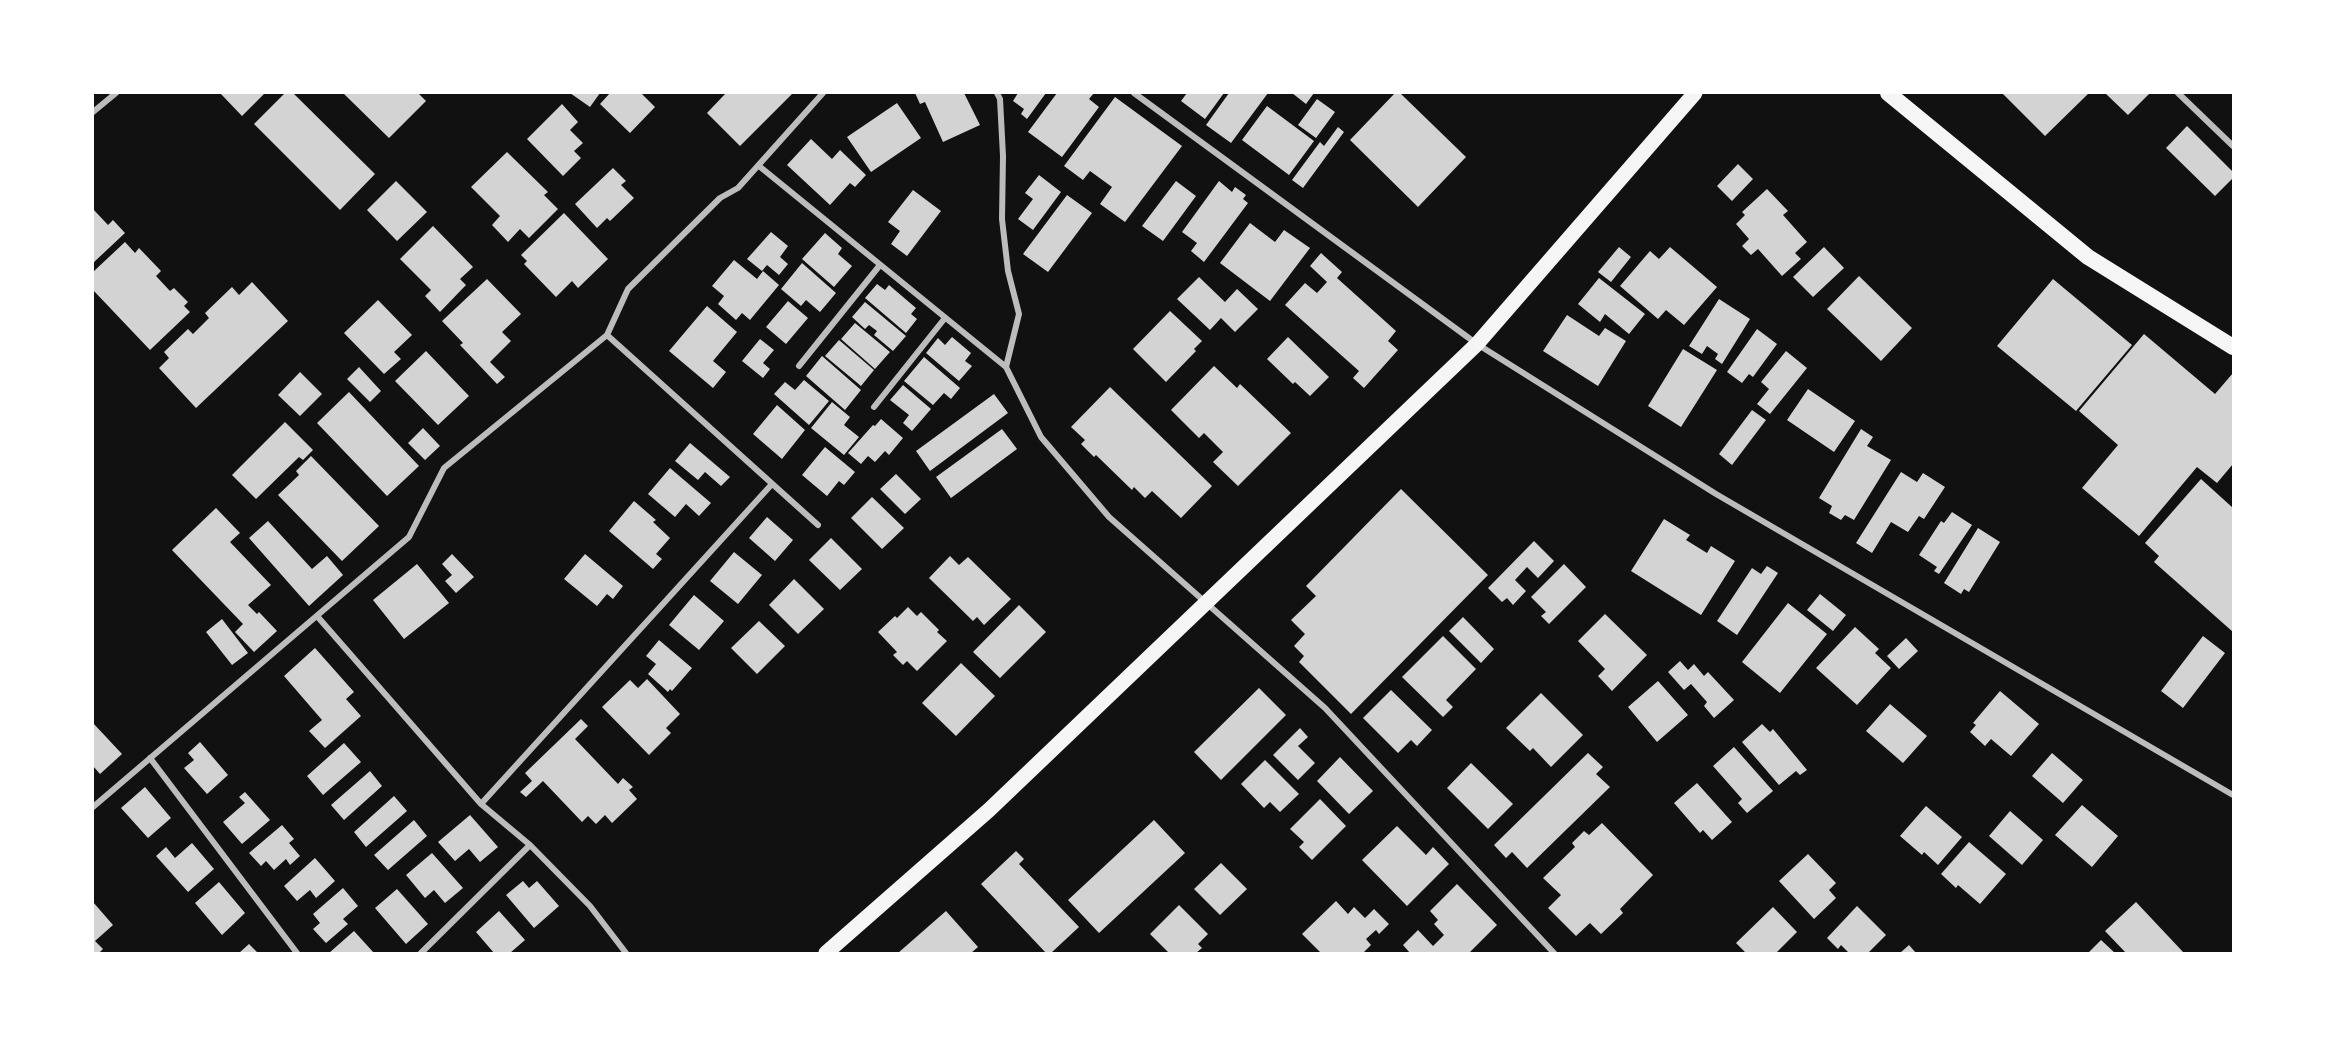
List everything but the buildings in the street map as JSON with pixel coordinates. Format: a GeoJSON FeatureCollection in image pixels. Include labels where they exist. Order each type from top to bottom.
{"type":"FeatureCollection","features":[{"type":"Feature","properties":{"kind":"highway"},"geometry":{"type":"LineString","coordinates":[[1888,93],[2088,257],[2233,347]]}},
{"type":"Feature","properties":{"kind":"main road"},"geometry":{"type":"LineString","coordinates":[[826,953],[989,810],[1477,344],[1695,93]]}},
{"type":"Feature","properties":{"kind":"street"},"geometry":{"type":"LineString","coordinates":[[93,112],[116,93]]}},
{"type":"Feature","properties":{"kind":"street"},"geometry":{"type":"LineString","coordinates":[[93,807],[409,537],[444,468],[607,335],[627,289],[720,198],[738,188],[823,93]]}},
{"type":"Feature","properties":{"kind":"street"},"geometry":{"type":"LineString","coordinates":[[997,93],[1000,99],[1003,156],[1002,219],[1008,271],[1019,315],[1006,367]]}},
{"type":"Feature","properties":{"kind":"street"},"geometry":{"type":"LineString","coordinates":[[1134,93],[1477,344],[1716,494],[2233,795]]}},
{"type":"Feature","properties":{"kind":"street"},"geometry":{"type":"LineString","coordinates":[[2178,93],[2233,146]]}},
{"type":"Feature","properties":{"kind":"street"},"geometry":{"type":"LineString","coordinates":[[759,166],[1006,367],[1041,437],[1109,517],[1325,708],[1554,953]]}},
{"type":"Feature","properties":{"kind":"street"},"geometry":{"type":"LineString","coordinates":[[799,366],[880,265]]}},
{"type":"Feature","properties":{"kind":"street"},"geometry":{"type":"LineString","coordinates":[[874,407],[945,318]]}},
{"type":"Feature","properties":{"kind":"street"},"geometry":{"type":"LineString","coordinates":[[607,335],[818,525]]}},
{"type":"Feature","properties":{"kind":"street"},"geometry":{"type":"LineString","coordinates":[[481,804],[772,484]]}},
{"type":"Feature","properties":{"kind":"street"},"geometry":{"type":"LineString","coordinates":[[316,616],[481,804],[530,845],[590,906],[626,953]]}},
{"type":"Feature","properties":{"kind":"street"},"geometry":{"type":"LineString","coordinates":[[150,758],[297,953]]}},
{"type":"Feature","properties":{"kind":"street"},"geometry":{"type":"LineString","coordinates":[[421,953],[530,845]]}}]}
